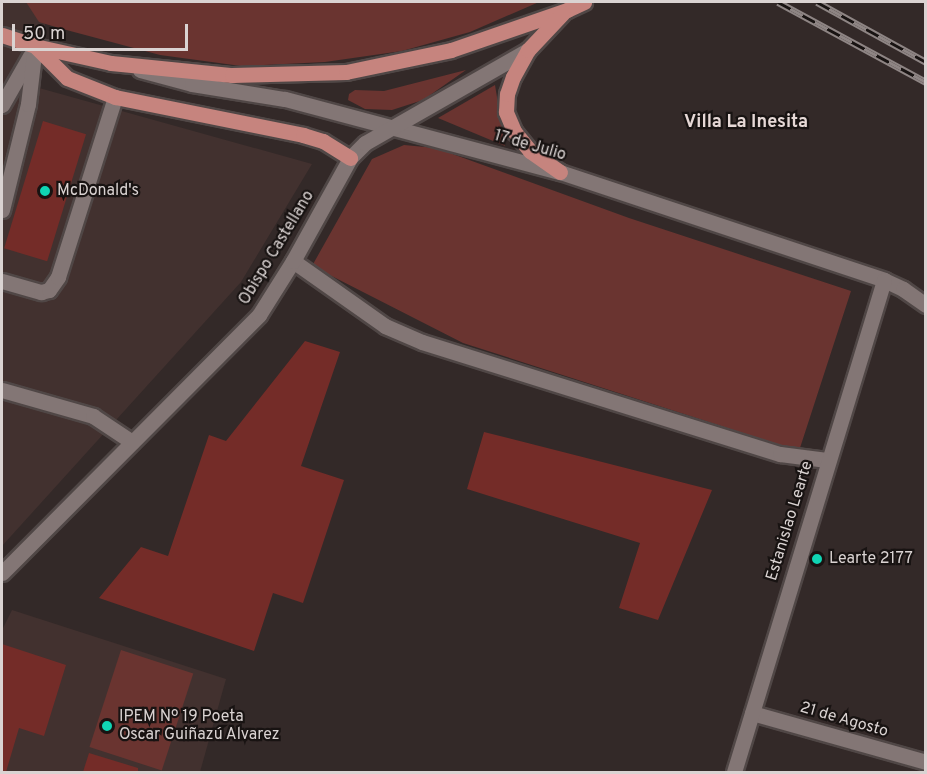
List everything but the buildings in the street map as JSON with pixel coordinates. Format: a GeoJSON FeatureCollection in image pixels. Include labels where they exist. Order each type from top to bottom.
{"type":"FeatureCollection","features":[{"type":"Feature","properties":{"kind":"main road"},"geometry":{"type":"LineString","coordinates":[[2,35],[35,46],[111,63],[232,75],[346,72],[451,50],[584,2]]}},
{"type":"Feature","properties":{"kind":"main road"},"geometry":{"type":"LineString","coordinates":[[560,172],[530,152],[514,131],[506,112],[507,94],[513,77],[528,50],[567,10]]}},
{"type":"Feature","properties":{"kind":"main road"},"geometry":{"type":"LineString","coordinates":[[35,46],[67,78],[115,97],[303,135],[323,141],[350,158]]}},
{"type":"Feature","properties":{"kind":"street"},"geometry":{"type":"LineString","coordinates":[[2,105],[35,46]]}},
{"type":"Feature","properties":{"kind":"street"},"geometry":{"type":"LineString","coordinates":[[2,210],[28,104],[35,46]]}},
{"type":"Feature","properties":{"kind":"street","name":"Obispo Castellano"},"geometry":{"type":"LineString","coordinates":[[2,573],[259,315],[293,261],[350,158],[365,143],[528,50]]}},
{"type":"Feature","properties":{"kind":"street","name":"17 de Julio"},"geometry":{"type":"LineString","coordinates":[[111,63],[192,84],[285,99],[560,172],[884,280],[903,289],[926,305]]}},
{"type":"Feature","properties":{"kind":"street"},"geometry":{"type":"LineString","coordinates":[[2,281],[41,292],[49,290],[58,277],[115,97]]}},
{"type":"Feature","properties":{"kind":"street"},"geometry":{"type":"LineString","coordinates":[[293,261],[385,326],[422,342],[780,454],[827,460]]}},
{"type":"Feature","properties":{"kind":"street","name":"Estanislao Learte"},"geometry":{"type":"LineString","coordinates":[[734,772],[827,460],[884,280]]}},
{"type":"Feature","properties":{"kind":"street"},"geometry":{"type":"LineString","coordinates":[[2,390],[93,416],[132,442]]}},
{"type":"Feature","properties":{"kind":"street","name":"21 de Agosto"},"geometry":{"type":"LineString","coordinates":[[752,713],[926,762]]}},
{"type":"Feature","properties":{"kind":"shaded area"},"geometry":{"type":"Polygon","coordinates":[[[2,2],[50,2],[32,86],[312,164],[241,282],[2,546],[2,2]]]}},
{"type":"Feature","properties":{"kind":"shaded area"},"geometry":{"type":"Polygon","coordinates":[[[26,2],[539,2],[470,32],[402,51],[325,62],[241,66],[160,55],[59,28],[39,22],[26,2]]]}},
{"type":"Feature","properties":{"kind":"shaded area"},"geometry":{"type":"Polygon","coordinates":[[[466,70],[423,100],[392,110],[365,109],[348,100],[349,94],[355,90],[384,91],[466,70]]]}},
{"type":"Feature","properties":{"kind":"shaded area"},"geometry":{"type":"Polygon","coordinates":[[[495,85],[505,146],[438,118],[495,85]]]}},
{"type":"Feature","properties":{"kind":"shaded area"},"geometry":{"type":"Polygon","coordinates":[[[404,145],[436,148],[629,218],[851,291],[799,451],[463,343],[312,266],[372,159],[404,145]]]}},
{"type":"Feature","properties":{"kind":"shaded area","name":"IPEM Nº 19 Poeta Oscar Guiñazú Alvarez"},"geometry":{"type":"Polygon","coordinates":[[[12,610],[226,679],[200,772],[2,772],[2,630],[12,610]]]}},
{"type":"Feature","properties":{"kind":"shaded area"},"geometry":{"type":"Polygon","coordinates":[[[121,650],[193,673],[162,770],[89,747],[121,650]]]}},
{"type":"Feature","properties":{"kind":"railway"},"geometry":{"type":"LineString","coordinates":[[778,2],[926,82]]}},
{"type":"Feature","properties":{"kind":"railway"},"geometry":{"type":"LineString","coordinates":[[817,2],[926,62]]}},
{"type":"Feature","properties":{"kind":"place","name":"McDonald's"},"geometry":{"type":"Point","coordinates":[45,191]}},
{"type":"Feature","properties":{"kind":"place","name":"Learte 2177"},"geometry":{"type":"Point","coordinates":[817,559]}},
{"type":"Feature","properties":{"kind":"place","name":"IPEM Nº 19 Poeta Oscar Guiñazú Alvarez"},"geometry":{"type":"Point","coordinates":[107,726]}},
{"type":"Feature","properties":{"kind":"district","name":"Villa La Inesita"},"geometry":{"type":"Point","coordinates":[746,123]}}]}
